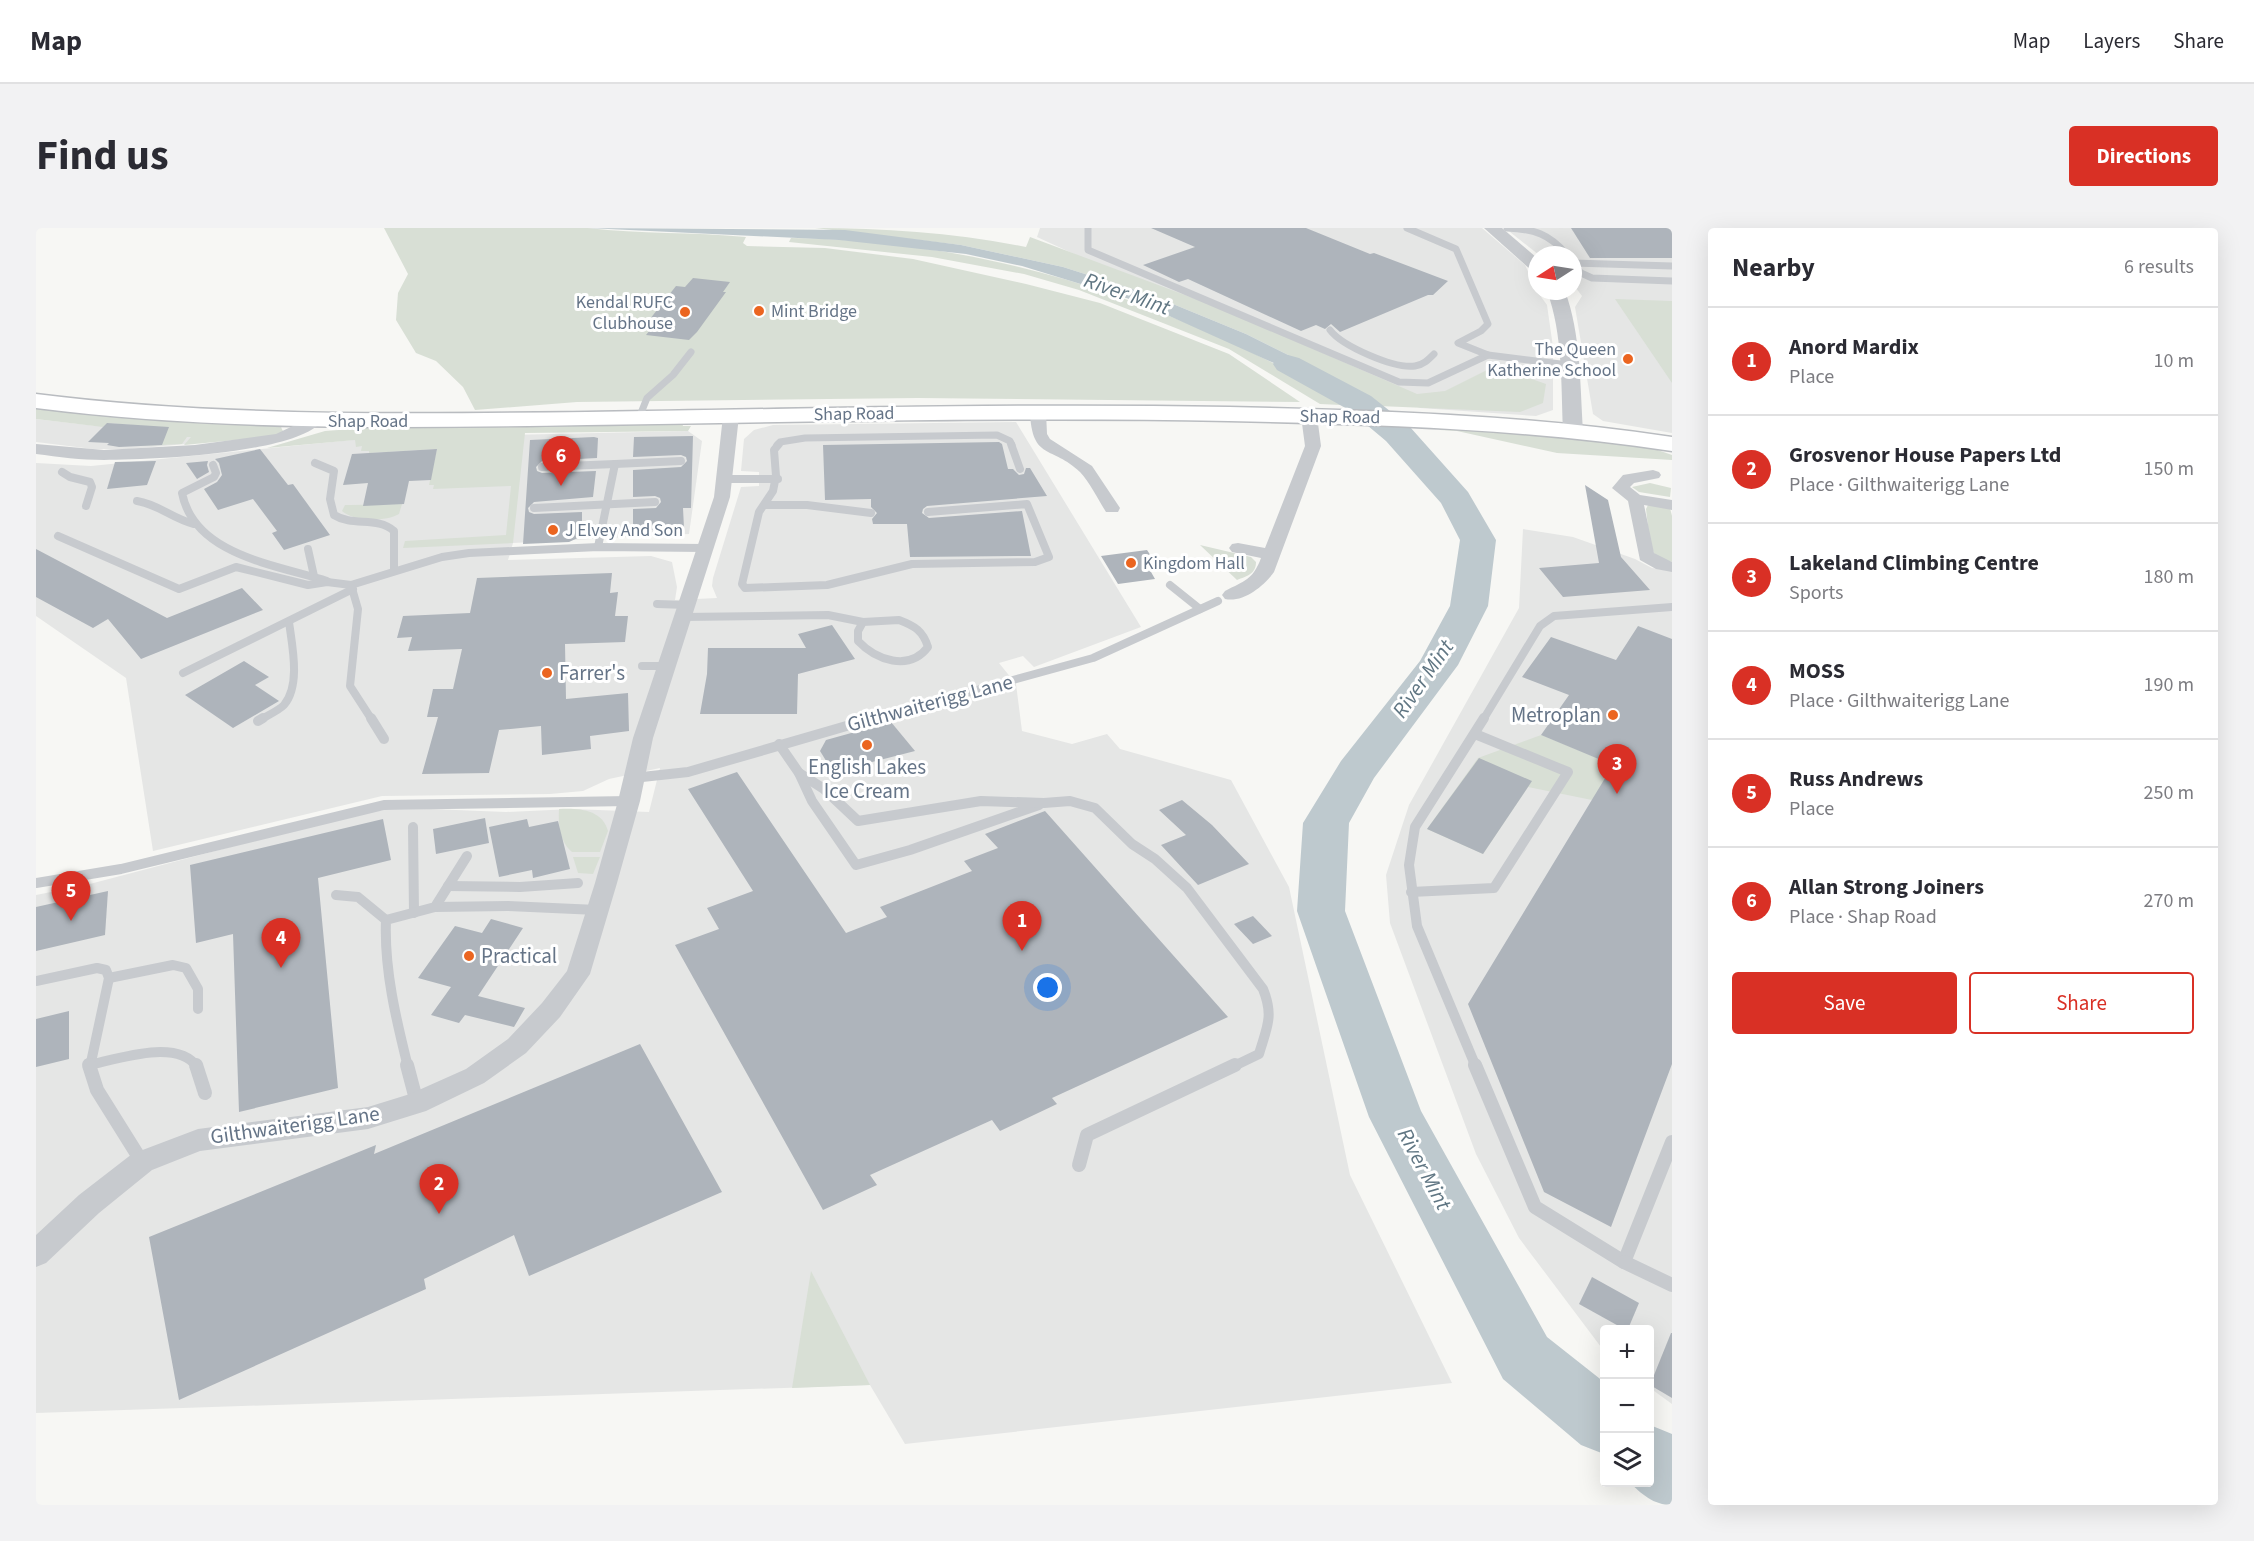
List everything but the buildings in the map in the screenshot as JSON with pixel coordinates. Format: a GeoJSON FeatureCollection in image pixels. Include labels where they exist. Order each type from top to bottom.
{"type":"FeatureCollection","features":[{"type":"Feature","properties":{"kind":"highway","name":"Shap Road"},"geometry":{"type":"LineString","coordinates":[[36,401],[159,414],[314,421],[1038,412],[1402,418],[1487,422],[1573,430],[1672,444]]}},
{"type":"Feature","properties":{"kind":"street"},"geometry":{"type":"LineString","coordinates":[[1492,228],[1528,258]]}},
{"type":"Feature","properties":{"kind":"street"},"geometry":{"type":"LineString","coordinates":[[1559,300],[1569,365],[1573,430]]}},
{"type":"Feature","properties":{"kind":"street"},"geometry":{"type":"LineString","coordinates":[[1038,412],[1040,434],[1044,442],[1086,469],[1112,508]]}},
{"type":"Feature","properties":{"kind":"street","name":"Gilthwaiterigg Lane"},"geometry":{"type":"LineString","coordinates":[[36,1254],[89,1204],[142,1162],[198,1140],[368,1118],[417,1103],[475,1076],[517,1046],[551,1010],[578,974],[631,789],[643,738],[722,497],[731,416]]}},
{"type":"Feature","properties":{"kind":"street","name":"Gilthwaiterigg Lane"},"geometry":{"type":"LineString","coordinates":[[1224,598],[1257,582],[1265,572],[1313,446],[1309,416]]}},
{"type":"Feature","properties":{"kind":"street"},"geometry":{"type":"LineString","coordinates":[[36,449],[126,456],[168,452],[278,439],[309,426],[314,421]]}},
{"type":"Feature","properties":{"kind":"street"},"geometry":{"type":"LineString","coordinates":[[1638,501],[1620,488],[1629,479],[1653,475]]}},
{"type":"Feature","properties":{"kind":"street"},"geometry":{"type":"LineString","coordinates":[[1672,505],[1643,499],[1635,503],[1646,556],[1662,565],[1672,567]]}},
{"type":"Feature","properties":{"kind":"street"},"geometry":{"type":"LineString","coordinates":[[1238,548],[1271,555]]}},
{"type":"Feature","properties":{"kind":"lane"},"geometry":{"type":"LineString","coordinates":[[1088,228],[1088,250],[1399,382],[1428,383],[1488,355]]}},
{"type":"Feature","properties":{"kind":"lane"},"geometry":{"type":"LineString","coordinates":[[1407,228],[1456,249],[1488,324],[1481,331],[1458,343],[1488,355],[1569,365]]}},
{"type":"Feature","properties":{"kind":"lane"},"geometry":{"type":"LineString","coordinates":[[1507,228],[1545,230],[1560,246]]}},
{"type":"Feature","properties":{"kind":"lane"},"geometry":{"type":"LineString","coordinates":[[1582,263],[1672,266]]}},
{"type":"Feature","properties":{"kind":"lane"},"geometry":{"type":"LineString","coordinates":[[1582,273],[1592,278],[1672,281]]}},
{"type":"Feature","properties":{"kind":"lane"},"geometry":{"type":"LineString","coordinates":[[1330,330],[1335,337],[1397,366],[1411,368],[1432,359],[1434,354]]}},
{"type":"Feature","properties":{"kind":"lane"},"geometry":{"type":"LineString","coordinates":[[639,418],[639,409],[646,397],[672,376],[691,352]]}},
{"type":"Feature","properties":{"kind":"lane"},"geometry":{"type":"LineString","coordinates":[[928,512],[1026,500],[1049,557],[1035,562],[912,564],[828,585],[745,588],[742,584],[751,537],[759,512],[766,505],[777,479],[774,450],[780,442],[805,438],[997,435],[1010,441],[1020,469]]}},
{"type":"Feature","properties":{"kind":"lane"},"geometry":{"type":"LineString","coordinates":[[542,467],[681,461]]}},
{"type":"Feature","properties":{"kind":"lane"},"geometry":{"type":"LineString","coordinates":[[315,464],[334,471],[330,499],[334,515],[342,520],[392,526],[394,571]]}},
{"type":"Feature","properties":{"kind":"lane"},"geometry":{"type":"LineString","coordinates":[[598,547],[615,464]]}},
{"type":"Feature","properties":{"kind":"lane"},"geometry":{"type":"LineString","coordinates":[[213,465],[216,473],[214,477],[182,493],[186,513],[194,524],[240,554],[327,582],[352,587]]}},
{"type":"Feature","properties":{"kind":"lane"},"geometry":{"type":"LineString","coordinates":[[63,472],[70,477],[90,482],[92,487],[86,506]]}},
{"type":"Feature","properties":{"kind":"lane"},"geometry":{"type":"LineString","coordinates":[[725,479],[777,479]]}},
{"type":"Feature","properties":{"kind":"lane"},"geometry":{"type":"LineString","coordinates":[[137,501],[151,502],[180,522],[194,524]]}},
{"type":"Feature","properties":{"kind":"lane"},"geometry":{"type":"LineString","coordinates":[[534,508],[655,502]]}},
{"type":"Feature","properties":{"kind":"lane"},"geometry":{"type":"LineString","coordinates":[[766,505],[807,505],[871,513]]}},
{"type":"Feature","properties":{"kind":"lane"},"geometry":{"type":"LineString","coordinates":[[58,536],[179,589],[236,567],[308,585],[327,582]]}},
{"type":"Feature","properties":{"kind":"lane"},"geometry":{"type":"LineString","coordinates":[[183,674],[289,622],[352,587],[394,571],[442,557],[469,553],[598,547],[705,548]]}},
{"type":"Feature","properties":{"kind":"lane"},"geometry":{"type":"LineString","coordinates":[[308,549],[314,576]]}},
{"type":"Feature","properties":{"kind":"lane"},"geometry":{"type":"LineString","coordinates":[[1170,585],[1200,609]]}},
{"type":"Feature","properties":{"kind":"lane"},"geometry":{"type":"LineString","coordinates":[[352,587],[358,609],[350,686],[384,739]]}},
{"type":"Feature","properties":{"kind":"lane","name":"Gilthwaiterigg Lane"},"geometry":{"type":"LineString","coordinates":[[36,883],[122,869],[384,805],[631,789],[779,744],[1093,658],[1224,598]]}},
{"type":"Feature","properties":{"kind":"lane"},"geometry":{"type":"LineString","coordinates":[[657,604],[685,611],[833,615],[863,622],[898,620],[913,625],[924,635],[928,646],[922,655],[886,662],[872,656],[858,641],[858,631],[863,622]]}},
{"type":"Feature","properties":{"kind":"lane"},"geometry":{"type":"LineString","coordinates":[[1672,607],[1554,616],[1540,626],[1509,674],[1475,734],[1414,827],[1409,865],[1411,892],[1418,926],[1430,960],[1534,1207],[1624,1262],[1672,1285]]}},
{"type":"Feature","properties":{"kind":"lane"},"geometry":{"type":"LineString","coordinates":[[258,721],[283,707],[289,699],[292,687],[292,643],[289,622]]}},
{"type":"Feature","properties":{"kind":"lane"},"geometry":{"type":"LineString","coordinates":[[642,666],[666,666]]}},
{"type":"Feature","properties":{"kind":"lane"},"geometry":{"type":"LineString","coordinates":[[1411,892],[1494,888],[1568,772],[1475,734]]}},
{"type":"Feature","properties":{"kind":"lane"},"geometry":{"type":"LineString","coordinates":[[779,744],[799,773],[812,801],[856,865],[910,850],[1044,803]]}},
{"type":"Feature","properties":{"kind":"lane"},"geometry":{"type":"LineString","coordinates":[[799,773],[815,781],[832,794],[858,821],[981,801],[1044,803],[1070,801],[1095,808],[1132,844],[1155,859],[1188,888],[1263,988],[1270,1006],[1266,1035],[1259,1054],[1087,1136],[1079,1165]]}},
{"type":"Feature","properties":{"kind":"lane"},"geometry":{"type":"LineString","coordinates":[[413,827],[414,913]]}},
{"type":"Feature","properties":{"kind":"lane"},"geometry":{"type":"LineString","coordinates":[[435,907],[467,856]]}},
{"type":"Feature","properties":{"kind":"lane"},"geometry":{"type":"LineString","coordinates":[[448,886],[520,887],[578,883]]}},
{"type":"Feature","properties":{"kind":"lane"},"geometry":{"type":"LineString","coordinates":[[336,895],[350,894],[364,899],[386,920],[385,945],[398,1029],[417,1103]]}},
{"type":"Feature","properties":{"kind":"lane"},"geometry":{"type":"LineString","coordinates":[[386,920],[435,907],[508,906],[597,910]]}},
{"type":"Feature","properties":{"kind":"lane"},"geometry":{"type":"LineString","coordinates":[[109,978],[173,965],[186,968],[198,989],[198,1009]]}},
{"type":"Feature","properties":{"kind":"lane"},"geometry":{"type":"LineString","coordinates":[[36,981],[97,968],[106,970],[109,978],[89,1065],[97,1090],[142,1162]]}},
{"type":"Feature","properties":{"kind":"lane"},"geometry":{"type":"LineString","coordinates":[[89,1065],[167,1051],[189,1058],[200,1072],[205,1093]]}},
{"type":"Feature","properties":{"kind":"lane"},"geometry":{"type":"LineString","coordinates":[[1624,1262],[1672,1142]]}},
{"type":"Feature","properties":{"kind":"shaded area","name":"Mint Bridge"},"geometry":{"type":"Polygon","coordinates":[[[384,228],[588,228],[726,235],[746,237],[743,243],[747,246],[825,248],[913,259],[1100,303],[1229,354],[1300,402],[918,398],[577,402],[475,410],[463,387],[436,361],[416,353],[396,320],[398,293],[408,274],[384,228]]]}},
{"type":"Feature","properties":{"kind":"shaded area"},"geometry":{"type":"Polygon","coordinates":[[[815,228],[921,232],[1026,247],[1030,237],[1217,307],[1417,394],[1445,391],[1495,366],[1546,384],[1543,403],[1520,412],[1379,406],[1361,391],[1246,334],[1151,295],[1063,267],[961,245],[815,228]]]}},
{"type":"Feature","properties":{"kind":"shaded area"},"geometry":{"type":"Polygon","coordinates":[[[1040,228],[1482,228],[1525,265],[1528,272],[1528,300],[1543,300],[1547,305],[1553,347],[1553,410],[1536,416],[1420,408],[1037,237],[1040,228]]]}},
{"type":"Feature","properties":{"kind":"shaded area","name":"The Queen Katherine School"},"geometry":{"type":"Polygon","coordinates":[[[1505,228],[1672,228],[1672,433],[1603,421],[1593,414],[1575,307],[1582,300],[1582,246],[1528,246],[1505,228]]]}},
{"type":"Feature","properties":{"kind":"shaded area"},"geometry":{"type":"Polygon","coordinates":[[[791,238],[900,245],[953,253],[1057,277],[1159,312],[1226,341],[1294,374],[1341,405],[1320,404],[1229,349],[1079,290],[1024,274],[932,257],[789,242],[791,238]]]}},
{"type":"Feature","properties":{"kind":"shaded area"},"geometry":{"type":"Polygon","coordinates":[[[1615,299],[1672,301],[1672,383],[1615,299]]]}},
{"type":"Feature","properties":{"kind":"shaded area"},"geometry":{"type":"Polygon","coordinates":[[[36,407],[280,426],[283,431],[275,436],[184,445],[191,437],[187,437],[182,444],[141,446],[158,427],[108,423],[103,427],[36,419],[36,407]]]}},
{"type":"Feature","properties":{"kind":"shaded area"},"geometry":{"type":"Polygon","coordinates":[[[108,415],[280,426],[282,428],[275,436],[129,449],[93,449],[36,442],[36,419],[97,426],[108,415]]]}},
{"type":"Feature","properties":{"kind":"shaded area"},"geometry":{"type":"Polygon","coordinates":[[[1016,422],[1141,627],[1034,667],[1023,656],[999,663],[1016,684],[1022,731],[1072,744],[1107,734],[1120,749],[1231,780],[1289,887],[1350,1175],[1452,1383],[905,1444],[870,1385],[36,1413],[36,895],[86,885],[348,816],[384,810],[506,812],[572,809],[649,812],[660,768],[609,779],[583,791],[550,794],[382,796],[153,851],[126,678],[36,616],[36,463],[91,466],[372,438],[688,431],[702,441],[689,534],[513,543],[508,560],[651,556],[672,562],[677,587],[675,600],[717,598],[712,586],[713,578],[741,487],[759,486],[759,472],[741,471],[744,439],[754,430],[773,425],[1016,422]]]}},
{"type":"Feature","properties":{"kind":"shaded area"},"geometry":{"type":"Polygon","coordinates":[[[682,423],[683,426],[691,426],[688,431],[525,433],[513,543],[403,548],[405,541],[506,535],[511,486],[433,489],[434,485],[429,485],[437,449],[369,453],[369,451],[361,451],[362,446],[356,447],[355,440],[267,448],[325,431],[352,429],[353,427],[682,423]]]}},
{"type":"Feature","properties":{"kind":"shaded area"},"geometry":{"type":"Polygon","coordinates":[[[1437,426],[1649,447],[1672,455],[1672,460],[1557,453],[1457,431],[1440,430],[1437,426]]]}},
{"type":"Feature","properties":{"kind":"shaded area"},"geometry":{"type":"Polygon","coordinates":[[[1650,483],[1671,488],[1670,497],[1639,492],[1632,487],[1650,483]]]}},
{"type":"Feature","properties":{"kind":"shaded area"},"geometry":{"type":"Polygon","coordinates":[[[402,504],[399,514],[378,519],[362,519],[347,515],[342,511],[345,505],[402,504]]]}},
{"type":"Feature","properties":{"kind":"shaded area"},"geometry":{"type":"Polygon","coordinates":[[[1648,505],[1670,508],[1672,562],[1656,557],[1650,544],[1646,509],[1648,505]]]}},
{"type":"Feature","properties":{"kind":"shaded area"},"geometry":{"type":"Polygon","coordinates":[[[1523,529],[1573,537],[1635,559],[1652,568],[1672,571],[1672,1404],[1654,1391],[1654,1325],[1600,1325],[1600,1346],[1519,1238],[1476,1154],[1390,923],[1386,875],[1409,805],[1519,608],[1523,529]]]}},
{"type":"Feature","properties":{"kind":"shaded area"},"geometry":{"type":"Polygon","coordinates":[[[1200,545],[1251,557],[1256,562],[1254,569],[1250,574],[1237,580],[1200,545]]]}},
{"type":"Feature","properties":{"kind":"shaded area"},"geometry":{"type":"Polygon","coordinates":[[[1541,735],[1672,788],[1592,800],[1528,787],[1483,854],[1427,829],[1478,758],[1541,735]]]}},
{"type":"Feature","properties":{"kind":"shaded area"},"geometry":{"type":"Polygon","coordinates":[[[559,809],[588,811],[600,818],[608,831],[600,852],[572,852],[568,848],[561,833],[559,809]]]}},
{"type":"Feature","properties":{"kind":"shaded area"},"geometry":{"type":"Polygon","coordinates":[[[573,857],[600,857],[593,874],[578,873],[573,857]]]}},
{"type":"Feature","properties":{"kind":"shaded area"},"geometry":{"type":"Polygon","coordinates":[[[811,1271],[870,1385],[792,1388],[811,1271]]]}},
{"type":"Feature","properties":{"kind":"water"},"geometry":{"type":"Polygon","coordinates":[[[588,228],[845,230],[961,245],[1063,267],[1151,295],[1246,334],[1361,391],[1329,396],[1276,364],[1136,301],[1022,266],[966,254],[839,240],[588,228]]]}},
{"type":"Feature","properties":{"kind":"waterway","name":"River Mint"},"geometry":{"type":"LineString","coordinates":[[1288,364],[1360,403],[1398,434],[1456,499],[1478,540],[1469,606],[1438,665],[1356,771],[1326,823],[1321,911],[1396,1117],[1525,1358],[1600,1419]]}},
{"type":"Feature","properties":{"kind":"waterway","name":"River Mint"},"geometry":{"type":"LineString","coordinates":[[1654,1461],[1672,1476]]}},
{"type":"Feature","properties":{"kind":"place","name":"Mint Bridge"},"geometry":{"type":"Point","coordinates":[759,311]}},
{"type":"Feature","properties":{"kind":"place","name":"Kendal RUFC Clubhouse"},"geometry":{"type":"Point","coordinates":[685,312]}},
{"type":"Feature","properties":{"kind":"place","name":"The Queen Katherine School"},"geometry":{"type":"Point","coordinates":[1628,359]}},
{"type":"Feature","properties":{"kind":"place","name":"Allan Strong Joiners"},"geometry":{"type":"Point","coordinates":[561,486]}},
{"type":"Feature","properties":{"kind":"place","name":"J Elvey And Son"},"geometry":{"type":"Point","coordinates":[553,530]}},
{"type":"Feature","properties":{"kind":"place","name":"Kingdom Hall"},"geometry":{"type":"Point","coordinates":[1131,563]}},
{"type":"Feature","properties":{"kind":"place","name":"Farrer's"},"geometry":{"type":"Point","coordinates":[547,673]}},
{"type":"Feature","properties":{"kind":"place","name":"Metroplan"},"geometry":{"type":"Point","coordinates":[1613,715]}},
{"type":"Feature","properties":{"kind":"place","name":"English Lakes Ice Cream"},"geometry":{"type":"Point","coordinates":[867,745]}},
{"type":"Feature","properties":{"kind":"place","name":"Lakeland Climbing Centre"},"geometry":{"type":"Point","coordinates":[1617,794]}},
{"type":"Feature","properties":{"kind":"place","name":"Russ Andrews"},"geometry":{"type":"Point","coordinates":[71,921]}},
{"type":"Feature","properties":{"kind":"place","name":"Anord Mardix"},"geometry":{"type":"Point","coordinates":[1022,951]}},
{"type":"Feature","properties":{"kind":"place","name":"Practical"},"geometry":{"type":"Point","coordinates":[469,956]}},
{"type":"Feature","properties":{"kind":"place","name":"MOSS"},"geometry":{"type":"Point","coordinates":[281,968]}},
{"type":"Feature","properties":{"kind":"place","name":"Grosvenor House Papers Ltd"},"geometry":{"type":"Point","coordinates":[439,1214]}}]}
